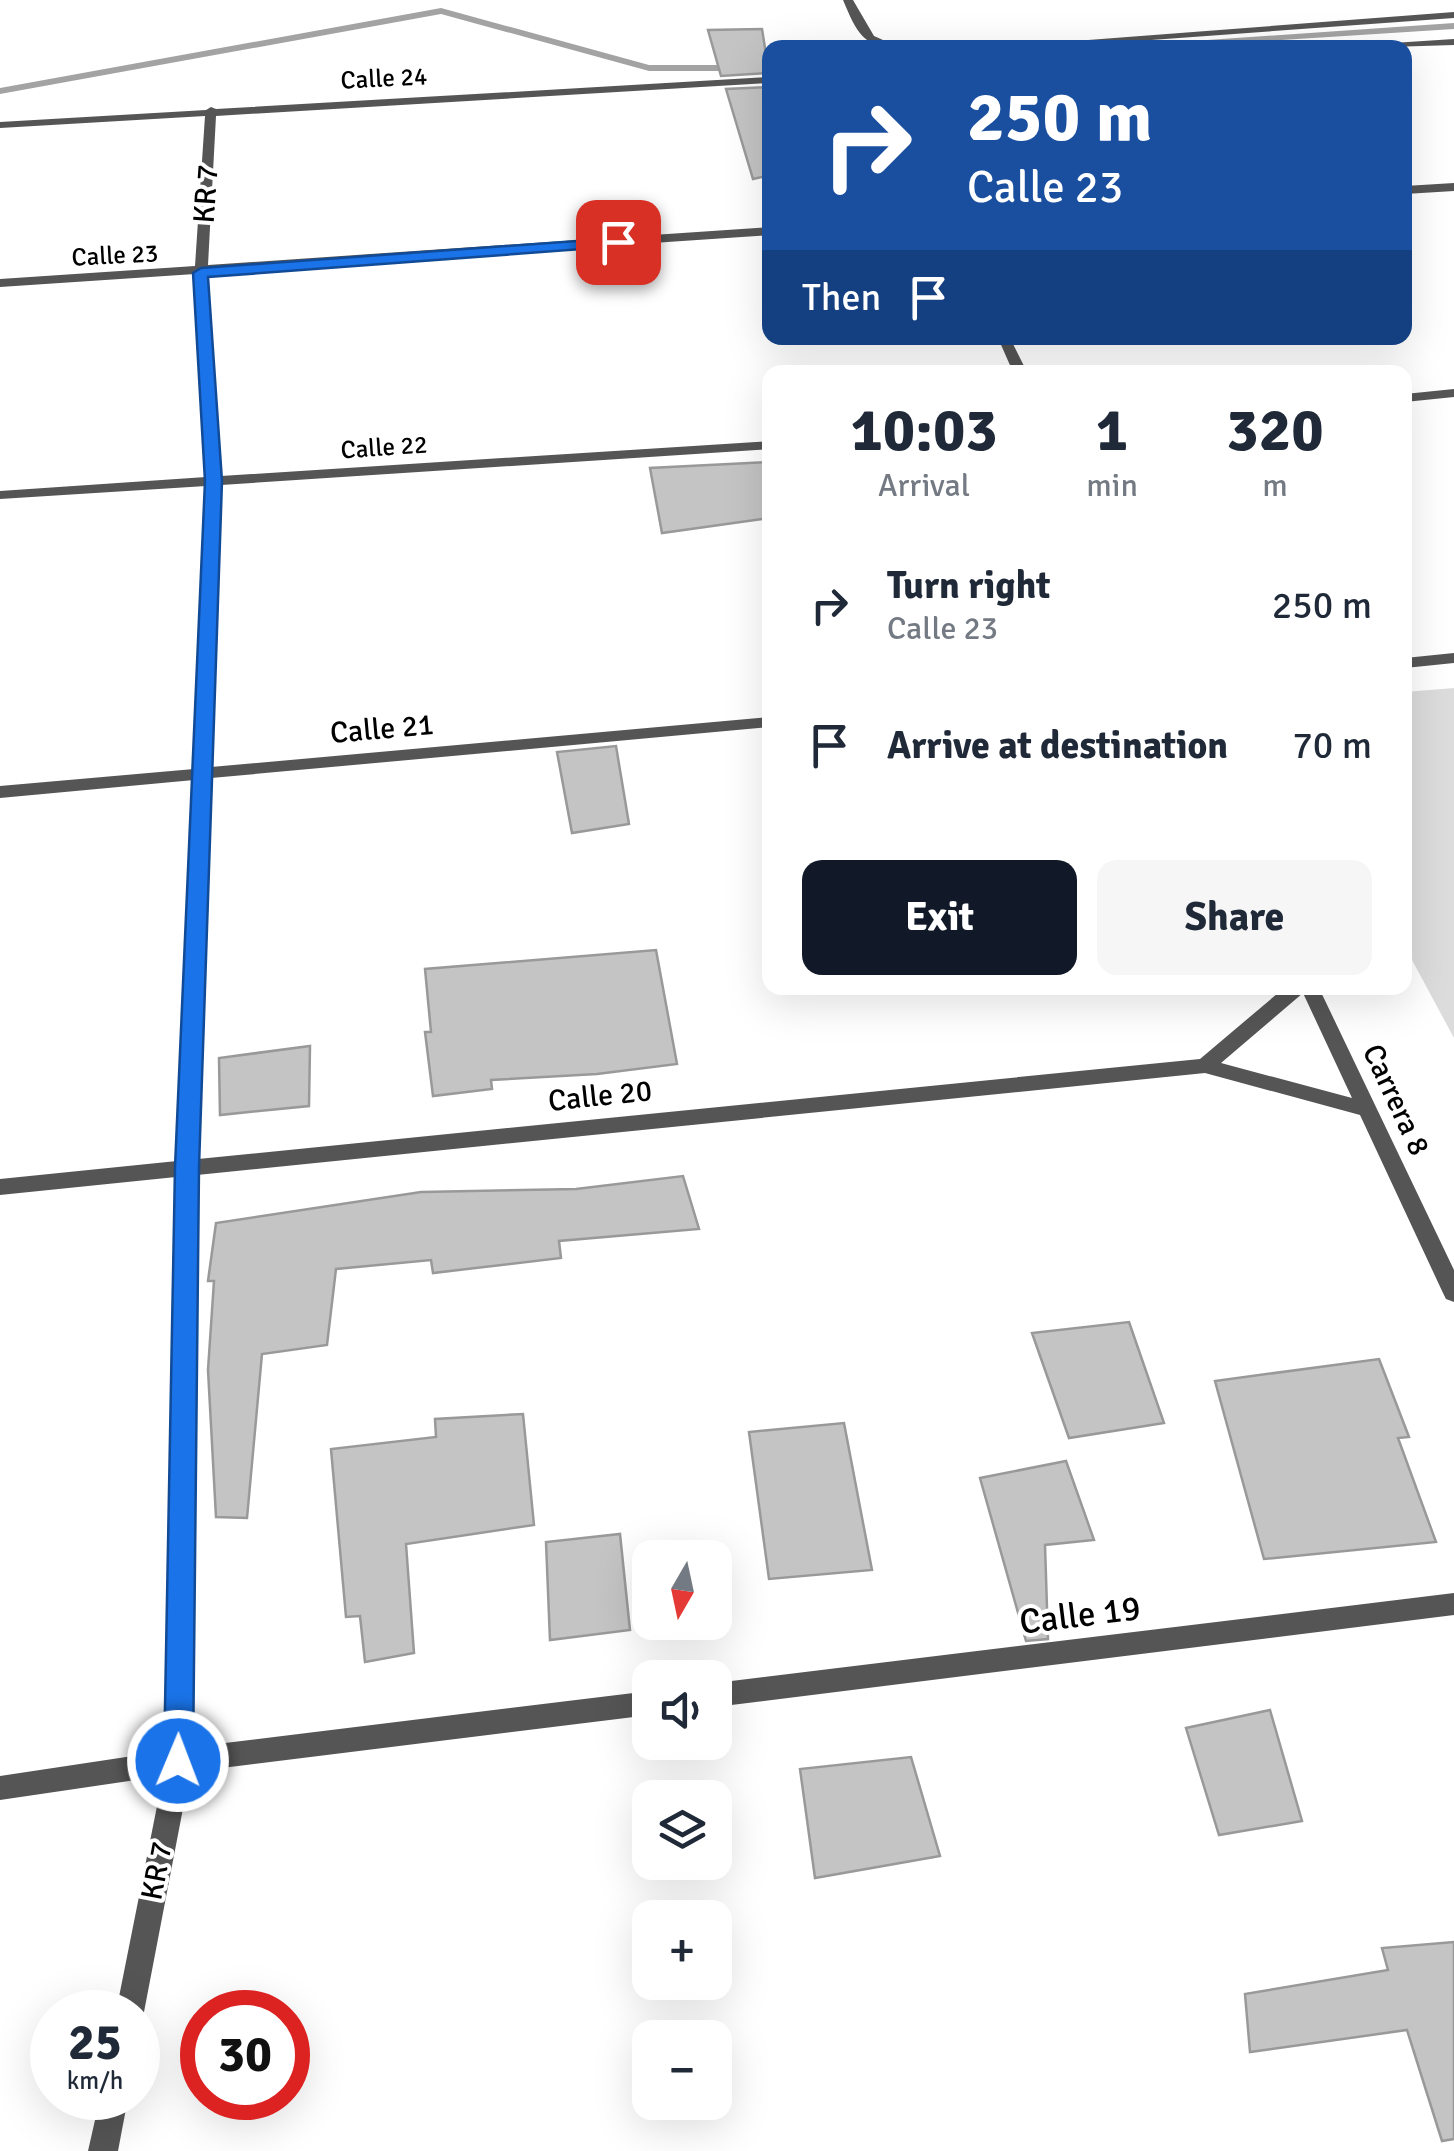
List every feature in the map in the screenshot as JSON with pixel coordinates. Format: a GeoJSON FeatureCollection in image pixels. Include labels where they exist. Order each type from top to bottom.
{"type":"FeatureCollection","features":[{"type":"Feature","properties":{"kind":"street"},"geometry":{"type":"LineString","coordinates":[[848,0],[862,33],[874,40]]}},
{"type":"Feature","properties":{"kind":"street"},"geometry":{"type":"LineString","coordinates":[[1101,40],[1454,15]]}},
{"type":"Feature","properties":{"kind":"street"},"geometry":{"type":"LineString","coordinates":[[1412,45],[1454,42]]}},
{"type":"Feature","properties":{"kind":"street","name":"Calle 24"},"geometry":{"type":"LineString","coordinates":[[0,125],[762,80]]}},
{"type":"Feature","properties":{"kind":"street","name":"KR 7"},"geometry":{"type":"LineString","coordinates":[[134,1990],[178,1761],[187,1167],[206,772],[214,481],[201,273],[212,110]]}},
{"type":"Feature","properties":{"kind":"street"},"geometry":{"type":"LineString","coordinates":[[1412,190],[1454,187]]}},
{"type":"Feature","properties":{"kind":"street","name":"Calle 23"},"geometry":{"type":"LineString","coordinates":[[0,283],[201,273],[762,233]]}},
{"type":"Feature","properties":{"kind":"street"},"geometry":{"type":"LineString","coordinates":[[1412,397],[1454,394]]}},
{"type":"Feature","properties":{"kind":"street","name":"Calle 22"},"geometry":{"type":"LineString","coordinates":[[0,496],[762,446]]}},
{"type":"Feature","properties":{"kind":"street"},"geometry":{"type":"LineString","coordinates":[[1412,661],[1454,658]]}},
{"type":"Feature","properties":{"kind":"street","name":"Calle 21"},"geometry":{"type":"LineString","coordinates":[[0,792],[762,723]]}},
{"type":"Feature","properties":{"kind":"street"},"geometry":{"type":"LineString","coordinates":[[1206,1066],[1288,995]]}},
{"type":"Feature","properties":{"kind":"street","name":"Carrera 8"},"geometry":{"type":"LineString","coordinates":[[1313,995],[1454,1293]]}},
{"type":"Feature","properties":{"kind":"street","name":"Calle 20"},"geometry":{"type":"LineString","coordinates":[[0,1187],[1206,1066],[1368,1110]]}},
{"type":"Feature","properties":{"kind":"street","name":"Calle 19"},"geometry":{"type":"LineString","coordinates":[[732,1693],[1454,1604]]}},
{"type":"Feature","properties":{"kind":"street"},"geometry":{"type":"LineString","coordinates":[[0,1788],[178,1761],[632,1705]]}},
{"type":"Feature","properties":{"kind":"street"},"geometry":{"type":"LineString","coordinates":[[103,2151],[109,2120]]}},
{"type":"Feature","properties":{"kind":"shaded area"},"geometry":{"type":"Polygon","coordinates":[[[1454,688],[1454,1038],[1412,960],[1412,691],[1454,688]]]}},
{"type":"Feature","properties":{"kind":"building"},"geometry":{"type":"Polygon","coordinates":[[[762,29],[762,73],[721,76],[708,30],[762,29]]]}},
{"type":"Feature","properties":{"kind":"building"},"geometry":{"type":"Polygon","coordinates":[[[762,87],[762,177],[753,179],[726,89],[762,87]]]}},
{"type":"Feature","properties":{"kind":"building"},"geometry":{"type":"Polygon","coordinates":[[[762,462],[762,519],[662,533],[650,468],[762,462]]]}},
{"type":"Feature","properties":{"kind":"building"},"geometry":{"type":"Polygon","coordinates":[[[616,746],[629,824],[572,833],[557,752],[616,746]]]}},
{"type":"Feature","properties":{"kind":"building"},"geometry":{"type":"Polygon","coordinates":[[[656,950],[677,1064],[597,1074],[491,1080],[492,1089],[433,1096],[425,1032],[431,1032],[425,969],[656,950]]]}},
{"type":"Feature","properties":{"kind":"building"},"geometry":{"type":"Polygon","coordinates":[[[310,1046],[309,1106],[220,1115],[219,1058],[310,1046]]]}},
{"type":"Feature","properties":{"kind":"building"},"geometry":{"type":"Polygon","coordinates":[[[683,1176],[699,1229],[559,1241],[561,1258],[433,1273],[431,1260],[336,1269],[327,1345],[262,1354],[247,1518],[216,1517],[208,1370],[214,1281],[208,1281],[216,1223],[421,1192],[576,1189],[683,1176]]]}},
{"type":"Feature","properties":{"kind":"building"},"geometry":{"type":"Polygon","coordinates":[[[1129,1322],[1164,1423],[1069,1438],[1032,1333],[1129,1322]]]}},
{"type":"Feature","properties":{"kind":"building"},"geometry":{"type":"Polygon","coordinates":[[[1379,1359],[1409,1437],[1398,1438],[1436,1542],[1264,1559],[1215,1381],[1379,1359]]]}},
{"type":"Feature","properties":{"kind":"building"},"geometry":{"type":"Polygon","coordinates":[[[523,1414],[534,1525],[406,1544],[414,1653],[365,1662],[360,1616],[346,1617],[331,1449],[436,1437],[435,1419],[523,1414]]]}},
{"type":"Feature","properties":{"kind":"building"},"geometry":{"type":"Polygon","coordinates":[[[844,1423],[872,1570],[769,1579],[749,1432],[844,1423]]]}},
{"type":"Feature","properties":{"kind":"building"},"geometry":{"type":"Polygon","coordinates":[[[1066,1461],[1094,1540],[1045,1545],[1048,1639],[1026,1641],[980,1478],[1066,1461]]]}},
{"type":"Feature","properties":{"kind":"building"},"geometry":{"type":"Polygon","coordinates":[[[620,1534],[630,1630],[550,1640],[546,1542],[620,1534]]]}},
{"type":"Feature","properties":{"kind":"building"},"geometry":{"type":"Polygon","coordinates":[[[1270,1710],[1302,1821],[1219,1835],[1186,1728],[1270,1710]]]}},
{"type":"Feature","properties":{"kind":"building"},"geometry":{"type":"Polygon","coordinates":[[[911,1757],[940,1856],[815,1878],[800,1769],[911,1757]]]}},
{"type":"Feature","properties":{"kind":"building"},"geometry":{"type":"Polygon","coordinates":[[[1454,1942],[1454,2139],[1442,2141],[1407,2030],[1250,2052],[1245,1994],[1388,1970],[1382,1948],[1454,1942]]]}},
{"type":"Feature","properties":{"kind":"waterway"},"geometry":{"type":"LineString","coordinates":[[0,91],[441,11],[649,68],[762,68]]}},
{"type":"Feature","properties":{"kind":"waterway"},"geometry":{"type":"LineString","coordinates":[[1227,40],[1454,26]]}},
{"type":"Feature","properties":{"kind":"route"},"geometry":{"type":"LineString","coordinates":[[178,1761],[187,1167],[206,772],[214,481],[201,273],[618,242]]}}]}
